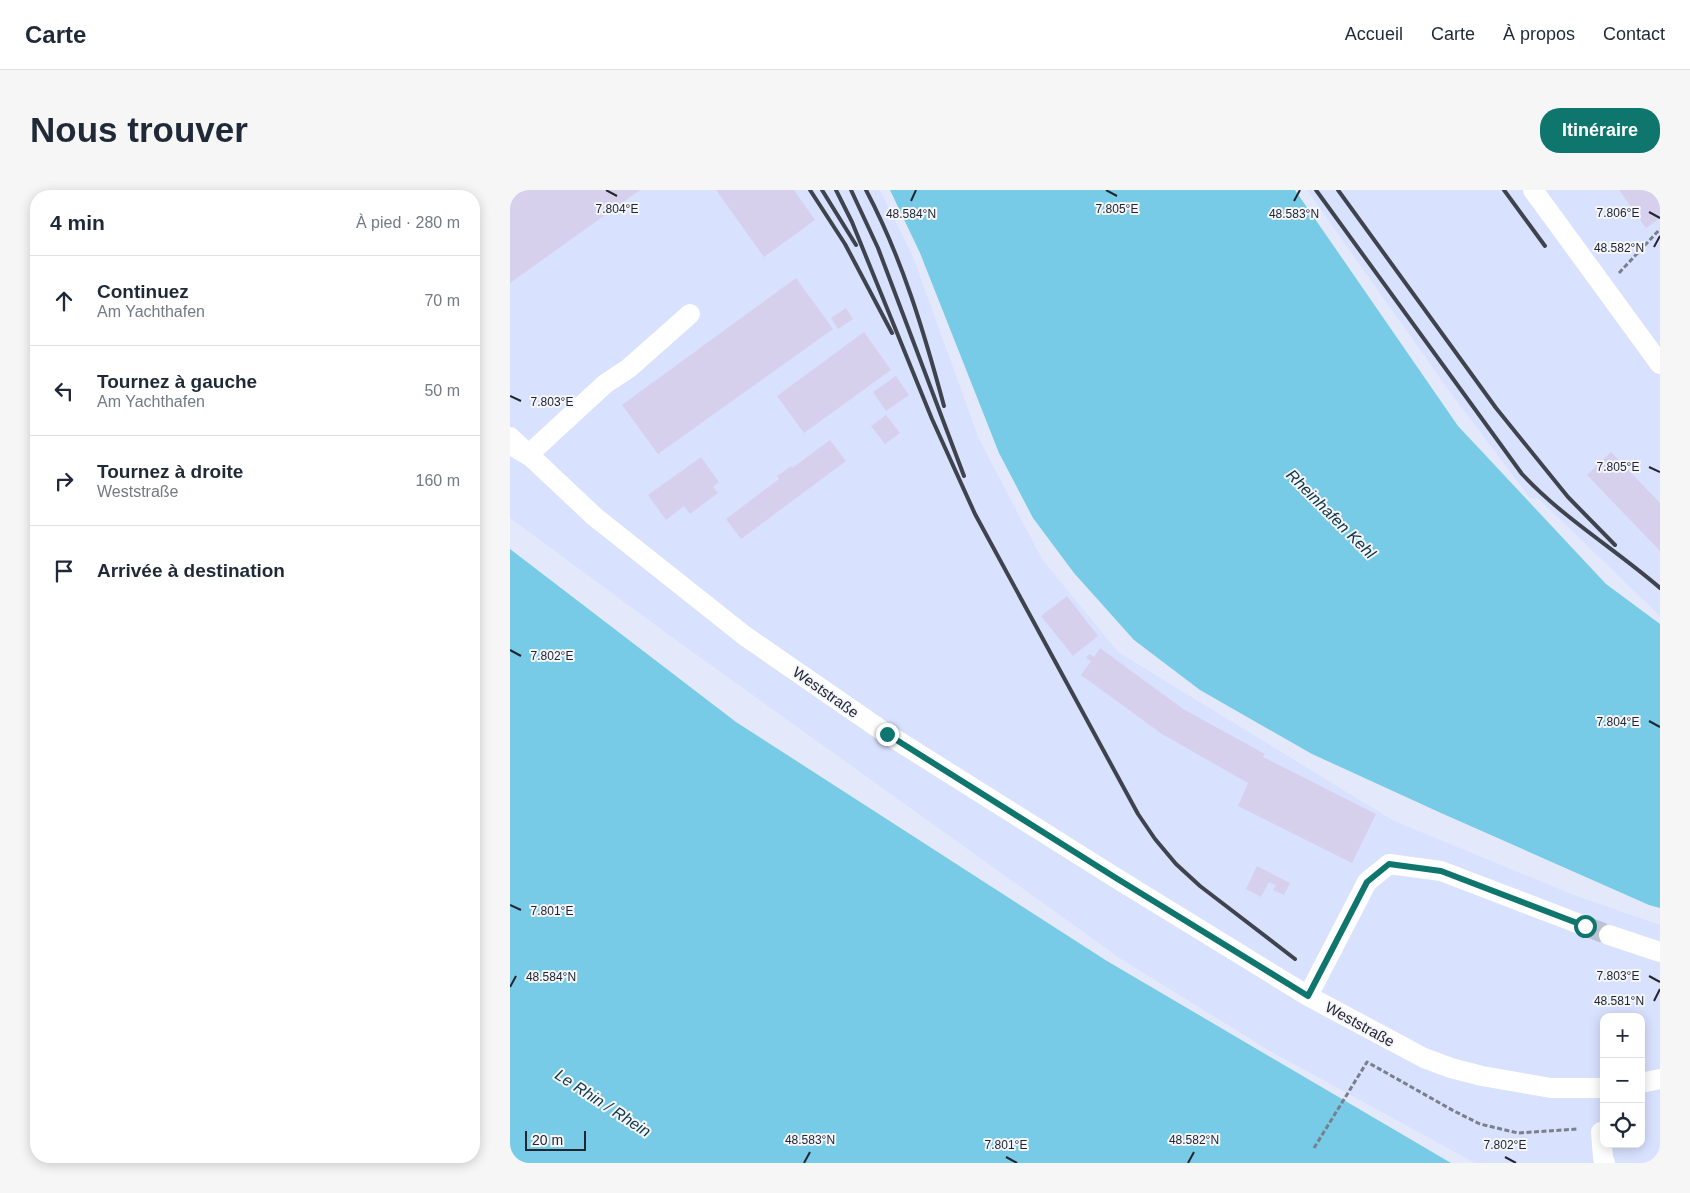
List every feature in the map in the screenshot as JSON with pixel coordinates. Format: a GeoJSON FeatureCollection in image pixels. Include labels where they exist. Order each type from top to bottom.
{"type":"FeatureCollection","features":[{"type":"Feature","properties":{"kind":"street"},"geometry":{"type":"LineString","coordinates":[[1533,190],[1660,364]]}},
{"type":"Feature","properties":{"kind":"street"},"geometry":{"type":"LineString","coordinates":[[510,444],[528,455],[605,384],[629,368],[690,314]]}},
{"type":"Feature","properties":{"kind":"street","name":"Weststraße"},"geometry":{"type":"LineString","coordinates":[[510,438],[594,517],[745,636],[887,734],[1308,996],[1424,1058],[1451,1068],[1482,1076],[1551,1088],[1600,1088]]}},
{"type":"Feature","properties":{"kind":"street"},"geometry":{"type":"LineString","coordinates":[[1308,996],[1367,882],[1389,864],[1441,871],[1585,926]]}},
{"type":"Feature","properties":{"kind":"street"},"geometry":{"type":"LineString","coordinates":[[1609,935],[1660,952]]}},
{"type":"Feature","properties":{"kind":"street"},"geometry":{"type":"LineString","coordinates":[[1645,1082],[1660,1079]]}},
{"type":"Feature","properties":{"kind":"street"},"geometry":{"type":"LineString","coordinates":[[1602,1148],[1605,1163]]}},
{"type":"Feature","properties":{"kind":"path"},"geometry":{"type":"LineString","coordinates":[[1605,288],[1660,229]]}},
{"type":"Feature","properties":{"kind":"path"},"geometry":{"type":"LineString","coordinates":[[1314,1148],[1367,1062],[1480,1124],[1518,1133],[1577,1129]]}},
{"type":"Feature","properties":{"kind":"shaded area"},"geometry":{"type":"Polygon","coordinates":[[[510,190],[880,190],[913,257],[979,439],[1042,559],[1118,652],[1394,821],[1574,895],[1660,925],[1660,1163],[1475,1163],[1270,1051],[1121,959],[669,635],[510,518],[510,190]]]}},
{"type":"Feature","properties":{"kind":"shaded area"},"geometry":{"type":"Polygon","coordinates":[[[1307,190],[1660,190],[1660,616],[1539,499],[1530,498],[1447,388],[1307,190]]]}},
{"type":"Feature","properties":{"kind":"water","name":"Rheinhafen Kehl"},"geometry":{"type":"Polygon","coordinates":[[[890,190],[1295,190],[1458,426],[1606,584],[1660,624],[1660,908],[1649,905],[1441,813],[1312,754],[1200,690],[1134,640],[1074,573],[1033,518],[999,453],[920,253],[890,190]]]}},
{"type":"Feature","properties":{"kind":"water","name":"Le Rhin / Rhein"},"geometry":{"type":"Polygon","coordinates":[[[510,549],[736,722],[1107,961],[1451,1163],[510,1163],[510,549]]]}},
{"type":"Feature","properties":{"kind":"building"},"geometry":{"type":"Polygon","coordinates":[[[510,190],[640,190],[510,283],[510,190]]]}},
{"type":"Feature","properties":{"kind":"building"},"geometry":{"type":"Polygon","coordinates":[[[716,190],[794,190],[815,220],[764,257],[716,190]]]}},
{"type":"Feature","properties":{"kind":"building"},"geometry":{"type":"Polygon","coordinates":[[[1619,190],[1660,190],[1660,218],[1646,228],[1619,190]]]}},
{"type":"Feature","properties":{"kind":"building"},"geometry":{"type":"Polygon","coordinates":[[[796,278],[833,329],[658,454],[622,405],[796,278]]]}},
{"type":"Feature","properties":{"kind":"building"},"geometry":{"type":"Polygon","coordinates":[[[846,308],[853,319],[838,329],[831,318],[846,308]]]}},
{"type":"Feature","properties":{"kind":"building"},"geometry":{"type":"Polygon","coordinates":[[[864,332],[891,370],[804,433],[777,396],[864,332]]]}},
{"type":"Feature","properties":{"kind":"building"},"geometry":{"type":"Polygon","coordinates":[[[896,376],[909,395],[886,411],[873,392],[896,376]]]}},
{"type":"Feature","properties":{"kind":"building"},"geometry":{"type":"Polygon","coordinates":[[[886,415],[900,433],[885,444],[871,426],[886,415]]]}},
{"type":"Feature","properties":{"kind":"building"},"geometry":{"type":"Polygon","coordinates":[[[830,440],[846,461],[741,539],[726,519],[779,479],[777,476],[791,466],[792,468],[830,440]]]}},
{"type":"Feature","properties":{"kind":"building"},"geometry":{"type":"Polygon","coordinates":[[[1611,452],[1660,503],[1660,551],[1587,475],[1611,452]]]}},
{"type":"Feature","properties":{"kind":"building"},"geometry":{"type":"Polygon","coordinates":[[[701,457],[719,482],[713,487],[718,493],[690,514],[684,506],[666,520],[648,495],[701,457]]]}},
{"type":"Feature","properties":{"kind":"building"},"geometry":{"type":"Polygon","coordinates":[[[1067,596],[1098,636],[1073,656],[1041,616],[1067,596]]]}},
{"type":"Feature","properties":{"kind":"building"},"geometry":{"type":"Polygon","coordinates":[[[1100,648],[1183,709],[1265,754],[1263,757],[1376,814],[1352,863],[1238,806],[1248,783],[1162,734],[1081,675],[1091,661],[1086,658],[1089,654],[1094,657],[1100,648]]]}},
{"type":"Feature","properties":{"kind":"building"},"geometry":{"type":"Polygon","coordinates":[[[1257,866],[1290,883],[1284,895],[1273,890],[1276,885],[1269,882],[1261,897],[1246,889],[1257,866]]]}},
{"type":"Feature","properties":{"kind":"building"},"geometry":{"type":"Polygon","coordinates":[[[1587,919],[1611,928],[1606,943],[1582,934],[1587,919]]]}},
{"type":"Feature","properties":{"kind":"tunnel"},"geometry":{"type":"LineString","coordinates":[[1585,926],[1609,935]]}},
{"type":"Feature","properties":{"kind":"railway"},"geometry":{"type":"LineString","coordinates":[[810,190],[845,244],[892,333]]}},
{"type":"Feature","properties":{"kind":"railway"},"geometry":{"type":"LineString","coordinates":[[822,190],[856,245]]}},
{"type":"Feature","properties":{"kind":"railway"},"geometry":{"type":"LineString","coordinates":[[836,190],[852,222],[932,419],[975,514],[1138,814],[1155,839],[1176,864],[1200,886],[1295,959]]}},
{"type":"Feature","properties":{"kind":"railway"},"geometry":{"type":"LineString","coordinates":[[851,190],[878,248],[964,476]]}},
{"type":"Feature","properties":{"kind":"railway"},"geometry":{"type":"LineString","coordinates":[[866,190],[891,242],[911,296],[944,406]]}},
{"type":"Feature","properties":{"kind":"railway"},"geometry":{"type":"LineString","coordinates":[[1316,190],[1522,474],[1555,505],[1660,588]]}},
{"type":"Feature","properties":{"kind":"railway"},"geometry":{"type":"LineString","coordinates":[[1338,190],[1496,408],[1568,497],[1615,545]]}},
{"type":"Feature","properties":{"kind":"railway"},"geometry":{"type":"LineString","coordinates":[[1504,190],[1545,246]]}},
{"type":"Feature","properties":{"kind":"route"},"geometry":{"type":"LineString","coordinates":[[887,734],[1308,996],[1367,882],[1389,864],[1441,871],[1585,926]]}}]}
